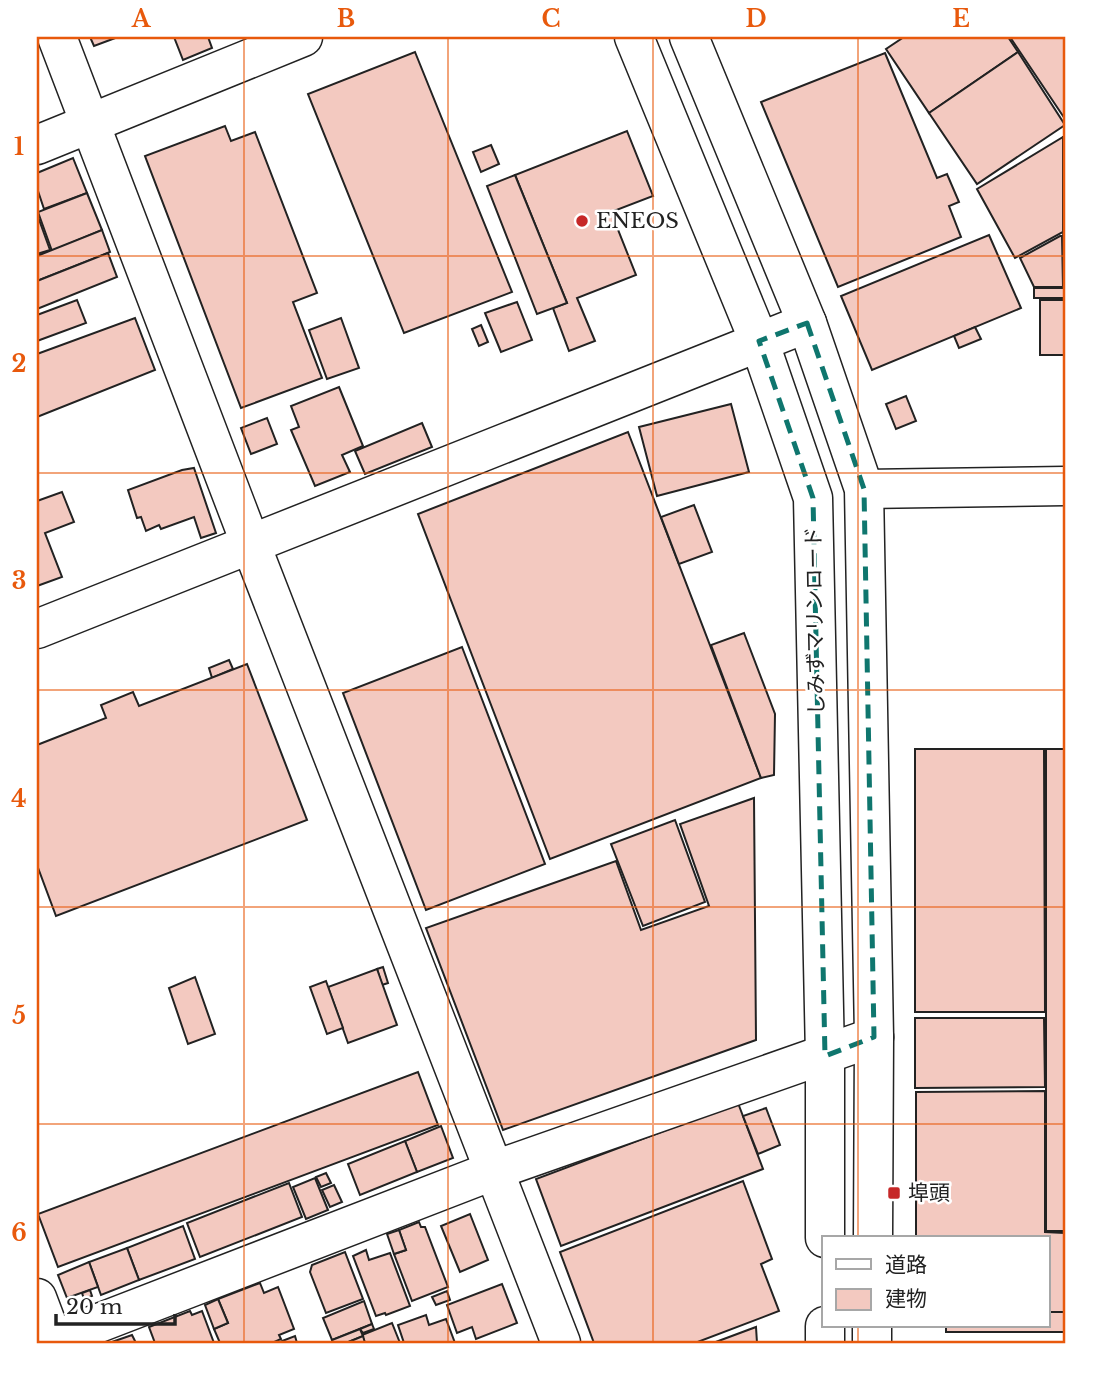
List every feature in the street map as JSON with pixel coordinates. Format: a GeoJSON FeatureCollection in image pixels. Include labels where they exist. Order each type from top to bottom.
{"type":"FeatureCollection","features":[{"type":"Feature","properties":{"kind":"main road"},"geometry":{"type":"LineString","coordinates":[[57,37],[561,1343]]}},
{"type":"Feature","properties":{"kind":"main road"},"geometry":{"type":"LineString","coordinates":[[37,145],[303,37]]}},
{"type":"Feature","properties":{"kind":"main road","name":"しみずマリンロード"},"geometry":{"type":"LineString","coordinates":[[634,37],[759,341],[813,498],[825,1056],[825,1236]]}},
{"type":"Feature","properties":{"kind":"main road"},"geometry":{"type":"LineString","coordinates":[[689,37],[807,323],[864,489],[874,1037],[873,1236]]}},
{"type":"Feature","properties":{"kind":"main road"},"geometry":{"type":"LineString","coordinates":[[37,629],[807,323]]}},
{"type":"Feature","properties":{"kind":"main road"},"geometry":{"type":"LineString","coordinates":[[864,489],[1065,486]]}},
{"type":"Feature","properties":{"kind":"main road"},"geometry":{"type":"LineString","coordinates":[[37,1298],[52,1343],[495,1170],[874,1037]]}},
{"type":"Feature","properties":{"kind":"highlighted area"},"geometry":{"type":"Polygon","coordinates":[[[807,323],[864,489],[874,1037],[825,1056],[813,498],[759,341],[807,323]]]}},
{"type":"Feature","properties":{"kind":"building"},"geometry":{"type":"Polygon","coordinates":[[[90,37],[118,37],[94,46],[90,37]]]}},
{"type":"Feature","properties":{"kind":"building"},"geometry":{"type":"Polygon","coordinates":[[[174,37],[208,37],[212,48],[183,60],[174,37]]]}},
{"type":"Feature","properties":{"kind":"building"},"geometry":{"type":"Polygon","coordinates":[[[904,37],[1008,37],[1018,52],[929,113],[886,49],[904,37]]]}},
{"type":"Feature","properties":{"kind":"building"},"geometry":{"type":"Polygon","coordinates":[[[1010,37],[1065,37],[1065,119],[1010,37]]]}},
{"type":"Feature","properties":{"kind":"building"},"geometry":{"type":"Polygon","coordinates":[[[415,52],[512,292],[404,333],[308,94],[415,52]]]}},
{"type":"Feature","properties":{"kind":"building"},"geometry":{"type":"Polygon","coordinates":[[[1018,52],[1065,125],[977,184],[929,113],[1018,52]]]}},
{"type":"Feature","properties":{"kind":"building"},"geometry":{"type":"Polygon","coordinates":[[[885,53],[937,178],[947,174],[959,202],[949,206],[961,237],[838,287],[761,102],[885,53]]]}},
{"type":"Feature","properties":{"kind":"building"},"geometry":{"type":"Polygon","coordinates":[[[225,126],[231,141],[255,132],[317,293],[293,302],[322,378],[241,408],[145,156],[225,126]]]}},
{"type":"Feature","properties":{"kind":"building"},"geometry":{"type":"Polygon","coordinates":[[[627,131],[653,196],[611,212],[636,275],[577,298],[595,341],[569,351],[553,308],[567,303],[515,175],[627,131]]]}},
{"type":"Feature","properties":{"kind":"building"},"geometry":{"type":"Polygon","coordinates":[[[1063,137],[1063,232],[1015,258],[977,189],[1063,137]]]}},
{"type":"Feature","properties":{"kind":"building"},"geometry":{"type":"Polygon","coordinates":[[[1065,137],[1065,215],[1063,215],[1065,137]]]}},
{"type":"Feature","properties":{"kind":"building"},"geometry":{"type":"Polygon","coordinates":[[[491,145],[499,164],[481,172],[473,152],[491,145]]]}},
{"type":"Feature","properties":{"kind":"building"},"geometry":{"type":"Polygon","coordinates":[[[73,158],[87,193],[44,209],[37,188],[37,173],[73,158]]]}},
{"type":"Feature","properties":{"kind":"building"},"geometry":{"type":"Polygon","coordinates":[[[515,175],[567,303],[537,314],[487,186],[515,175]]]}},
{"type":"Feature","properties":{"kind":"building"},"geometry":{"type":"Polygon","coordinates":[[[87,193],[102,230],[52,251],[38,212],[87,193]]]}},
{"type":"Feature","properties":{"kind":"building"},"geometry":{"type":"Polygon","coordinates":[[[37,214],[50,250],[37,254],[37,214]]]}},
{"type":"Feature","properties":{"kind":"building"},"geometry":{"type":"Polygon","coordinates":[[[1063,225],[1065,298],[1034,298],[1034,288],[1064,288],[1063,225]]]}},
{"type":"Feature","properties":{"kind":"building"},"geometry":{"type":"Polygon","coordinates":[[[102,230],[110,252],[37,281],[37,256],[102,230]]]}},
{"type":"Feature","properties":{"kind":"building"},"geometry":{"type":"Polygon","coordinates":[[[989,235],[1021,308],[872,370],[841,296],[989,235]]]}},
{"type":"Feature","properties":{"kind":"building"},"geometry":{"type":"Polygon","coordinates":[[[1060,236],[1063,287],[1034,287],[1020,258],[1060,236]]]}},
{"type":"Feature","properties":{"kind":"building"},"geometry":{"type":"Polygon","coordinates":[[[108,253],[117,277],[37,309],[37,281],[108,253]]]}},
{"type":"Feature","properties":{"kind":"building"},"geometry":{"type":"Polygon","coordinates":[[[77,300],[86,323],[37,341],[37,315],[77,300]]]}},
{"type":"Feature","properties":{"kind":"building"},"geometry":{"type":"Polygon","coordinates":[[[1040,300],[1065,300],[1065,355],[1040,355],[1040,300]]]}},
{"type":"Feature","properties":{"kind":"building"},"geometry":{"type":"Polygon","coordinates":[[[517,302],[532,340],[501,352],[485,313],[517,302]]]}},
{"type":"Feature","properties":{"kind":"building"},"geometry":{"type":"Polygon","coordinates":[[[135,318],[155,370],[37,417],[37,354],[135,318]]]}},
{"type":"Feature","properties":{"kind":"building"},"geometry":{"type":"Polygon","coordinates":[[[341,318],[359,368],[327,379],[309,330],[341,318]]]}},
{"type":"Feature","properties":{"kind":"building"},"geometry":{"type":"Polygon","coordinates":[[[481,325],[488,342],[479,346],[472,329],[481,325]]]}},
{"type":"Feature","properties":{"kind":"building"},"geometry":{"type":"Polygon","coordinates":[[[975,327],[981,339],[959,348],[954,336],[975,327]]]}},
{"type":"Feature","properties":{"kind":"building"},"geometry":{"type":"Polygon","coordinates":[[[339,387],[363,446],[342,455],[350,472],[315,486],[291,430],[299,427],[291,406],[339,387]]]}},
{"type":"Feature","properties":{"kind":"building"},"geometry":{"type":"Polygon","coordinates":[[[906,396],[916,421],[896,429],[886,404],[906,396]]]}},
{"type":"Feature","properties":{"kind":"building"},"geometry":{"type":"Polygon","coordinates":[[[731,404],[749,472],[657,496],[639,427],[731,404]]]}},
{"type":"Feature","properties":{"kind":"building"},"geometry":{"type":"Polygon","coordinates":[[[267,418],[277,444],[251,454],[241,428],[267,418]]]}},
{"type":"Feature","properties":{"kind":"building"},"geometry":{"type":"Polygon","coordinates":[[[422,423],[432,447],[365,474],[355,451],[422,423]]]}},
{"type":"Feature","properties":{"kind":"building"},"geometry":{"type":"Polygon","coordinates":[[[628,432],[761,778],[550,859],[418,514],[628,432]]]}},
{"type":"Feature","properties":{"kind":"building"},"geometry":{"type":"Polygon","coordinates":[[[194,468],[216,533],[201,538],[194,517],[161,529],[159,525],[146,531],[141,517],[137,518],[128,490],[194,468]]]}},
{"type":"Feature","properties":{"kind":"building"},"geometry":{"type":"Polygon","coordinates":[[[62,492],[74,522],[45,533],[62,577],[37,586],[37,501],[62,492]]]}},
{"type":"Feature","properties":{"kind":"building"},"geometry":{"type":"Polygon","coordinates":[[[694,505],[712,552],[679,564],[661,517],[694,505]]]}},
{"type":"Feature","properties":{"kind":"building"},"geometry":{"type":"Polygon","coordinates":[[[744,633],[775,714],[774,775],[761,778],[711,645],[744,633]]]}},
{"type":"Feature","properties":{"kind":"building"},"geometry":{"type":"Polygon","coordinates":[[[462,647],[545,864],[426,910],[343,693],[462,647]]]}},
{"type":"Feature","properties":{"kind":"building"},"geometry":{"type":"Polygon","coordinates":[[[229,660],[233,669],[212,678],[209,668],[229,660]]]}},
{"type":"Feature","properties":{"kind":"building"},"geometry":{"type":"Polygon","coordinates":[[[247,664],[307,820],[56,916],[37,865],[37,745],[106,718],[101,705],[133,692],[139,706],[247,664]]]}},
{"type":"Feature","properties":{"kind":"building"},"geometry":{"type":"Polygon","coordinates":[[[915,749],[1044,749],[1045,1012],[915,1012],[915,749]]]}},
{"type":"Feature","properties":{"kind":"building"},"geometry":{"type":"Polygon","coordinates":[[[1046,749],[1065,749],[1065,1231],[1046,1231],[1046,749]]]}},
{"type":"Feature","properties":{"kind":"building"},"geometry":{"type":"Polygon","coordinates":[[[754,798],[756,1040],[503,1130],[426,928],[616,861],[641,930],[709,906],[680,824],[754,798]]]}},
{"type":"Feature","properties":{"kind":"building"},"geometry":{"type":"Polygon","coordinates":[[[675,820],[705,902],[643,926],[611,844],[675,820]]]}},
{"type":"Feature","properties":{"kind":"building"},"geometry":{"type":"Polygon","coordinates":[[[383,967],[388,983],[382,985],[377,969],[383,967]]]}},
{"type":"Feature","properties":{"kind":"building"},"geometry":{"type":"Polygon","coordinates":[[[377,969],[397,1025],[348,1043],[328,987],[377,969]]]}},
{"type":"Feature","properties":{"kind":"building"},"geometry":{"type":"Polygon","coordinates":[[[195,977],[215,1034],[188,1044],[169,988],[195,977]]]}},
{"type":"Feature","properties":{"kind":"building"},"geometry":{"type":"Polygon","coordinates":[[[326,981],[343,1028],[327,1034],[310,987],[326,981]]]}},
{"type":"Feature","properties":{"kind":"building"},"geometry":{"type":"Polygon","coordinates":[[[915,1018],[1044,1018],[1045,1087],[915,1088],[915,1018]]]}},
{"type":"Feature","properties":{"kind":"building"},"geometry":{"type":"Polygon","coordinates":[[[418,1072],[438,1125],[58,1267],[38,1214],[418,1072]]]}},
{"type":"Feature","properties":{"kind":"building"},"geometry":{"type":"Polygon","coordinates":[[[1045,1091],[1045,1232],[1065,1233],[1065,1312],[1050,1312],[1050,1236],[916,1236],[916,1092],[1045,1091]]]}},
{"type":"Feature","properties":{"kind":"building"},"geometry":{"type":"Polygon","coordinates":[[[738,1103],[763,1169],[561,1246],[536,1179],[738,1103]]]}},
{"type":"Feature","properties":{"kind":"building"},"geometry":{"type":"Polygon","coordinates":[[[766,1108],[780,1145],[758,1154],[743,1116],[766,1108]]]}},
{"type":"Feature","properties":{"kind":"building"},"geometry":{"type":"Polygon","coordinates":[[[441,1126],[453,1158],[417,1172],[405,1141],[441,1126]]]}},
{"type":"Feature","properties":{"kind":"building"},"geometry":{"type":"Polygon","coordinates":[[[405,1141],[417,1172],[360,1195],[348,1164],[405,1141]]]}},
{"type":"Feature","properties":{"kind":"building"},"geometry":{"type":"Polygon","coordinates":[[[326,1173],[331,1183],[321,1187],[316,1177],[326,1173]]]}},
{"type":"Feature","properties":{"kind":"building"},"geometry":{"type":"Polygon","coordinates":[[[315,1178],[328,1210],[306,1219],[293,1187],[315,1178]]]}},
{"type":"Feature","properties":{"kind":"building"},"geometry":{"type":"Polygon","coordinates":[[[743,1181],[772,1259],[761,1264],[779,1311],[695,1343],[594,1343],[560,1252],[743,1181]]]}},
{"type":"Feature","properties":{"kind":"building"},"geometry":{"type":"Polygon","coordinates":[[[289,1183],[302,1217],[200,1257],[187,1223],[289,1183]]]}},
{"type":"Feature","properties":{"kind":"building"},"geometry":{"type":"Polygon","coordinates":[[[334,1185],[342,1202],[330,1207],[322,1190],[334,1185]]]}},
{"type":"Feature","properties":{"kind":"building"},"geometry":{"type":"Polygon","coordinates":[[[470,1214],[488,1260],[460,1272],[441,1226],[470,1214]]]}},
{"type":"Feature","properties":{"kind":"building"},"geometry":{"type":"Polygon","coordinates":[[[419,1222],[421,1227],[425,1227],[448,1287],[412,1301],[394,1254],[406,1250],[399,1230],[419,1222]]]}},
{"type":"Feature","properties":{"kind":"building"},"geometry":{"type":"Polygon","coordinates":[[[183,1226],[195,1259],[139,1280],[127,1248],[183,1226]]]}},
{"type":"Feature","properties":{"kind":"building"},"geometry":{"type":"Polygon","coordinates":[[[399,1230],[406,1250],[394,1254],[387,1234],[399,1230]]]}},
{"type":"Feature","properties":{"kind":"building"},"geometry":{"type":"Polygon","coordinates":[[[127,1248],[139,1280],[101,1295],[89,1262],[127,1248]]]}},
{"type":"Feature","properties":{"kind":"building"},"geometry":{"type":"Polygon","coordinates":[[[366,1250],[369,1260],[390,1253],[410,1306],[376,1316],[353,1256],[366,1250]]]}},
{"type":"Feature","properties":{"kind":"building"},"geometry":{"type":"Polygon","coordinates":[[[345,1252],[363,1299],[326,1313],[310,1272],[312,1265],[345,1252]]]}},
{"type":"Feature","properties":{"kind":"building"},"geometry":{"type":"Polygon","coordinates":[[[89,1262],[98,1287],[67,1298],[58,1275],[89,1262]]]}},
{"type":"Feature","properties":{"kind":"building"},"geometry":{"type":"Polygon","coordinates":[[[260,1283],[264,1293],[278,1287],[294,1329],[279,1335],[281,1339],[272,1343],[220,1343],[214,1329],[228,1323],[218,1299],[260,1283]]]}},
{"type":"Feature","properties":{"kind":"building"},"geometry":{"type":"Polygon","coordinates":[[[502,1284],[517,1323],[476,1339],[472,1327],[457,1333],[447,1305],[502,1284]]]}},
{"type":"Feature","properties":{"kind":"building"},"geometry":{"type":"Polygon","coordinates":[[[90,1290],[92,1296],[84,1299],[82,1293],[90,1290]]]}},
{"type":"Feature","properties":{"kind":"building"},"geometry":{"type":"Polygon","coordinates":[[[447,1291],[450,1300],[436,1305],[432,1297],[447,1291]]]}},
{"type":"Feature","properties":{"kind":"building"},"geometry":{"type":"Polygon","coordinates":[[[218,1299],[228,1323],[214,1329],[205,1305],[218,1299]]]}},
{"type":"Feature","properties":{"kind":"building"},"geometry":{"type":"Polygon","coordinates":[[[364,1301],[372,1324],[332,1340],[323,1318],[364,1301]]]}},
{"type":"Feature","properties":{"kind":"building"},"geometry":{"type":"Polygon","coordinates":[[[190,1311],[192,1315],[202,1311],[214,1343],[155,1343],[149,1327],[190,1311]]]}},
{"type":"Feature","properties":{"kind":"building"},"geometry":{"type":"Polygon","coordinates":[[[1050,1312],[1065,1312],[1065,1332],[946,1332],[946,1328],[1050,1328],[1050,1312]]]}},
{"type":"Feature","properties":{"kind":"building"},"geometry":{"type":"Polygon","coordinates":[[[426,1315],[429,1325],[446,1319],[455,1343],[404,1343],[398,1325],[426,1315]]]}},
{"type":"Feature","properties":{"kind":"building"},"geometry":{"type":"Polygon","coordinates":[[[392,1323],[400,1343],[365,1343],[362,1335],[392,1323]]]}},
{"type":"Feature","properties":{"kind":"building"},"geometry":{"type":"Polygon","coordinates":[[[372,1324],[374,1329],[363,1333],[360,1329],[372,1324]]]}},
{"type":"Feature","properties":{"kind":"building"},"geometry":{"type":"Polygon","coordinates":[[[756,1327],[757,1343],[713,1343],[756,1327]]]}},
{"type":"Feature","properties":{"kind":"building"},"geometry":{"type":"Polygon","coordinates":[[[360,1329],[363,1336],[346,1343],[333,1343],[332,1340],[360,1329]]]}},
{"type":"Feature","properties":{"kind":"building"},"geometry":{"type":"Polygon","coordinates":[[[132,1335],[136,1343],[109,1343],[132,1335]]]}},
{"type":"Feature","properties":{"kind":"building"},"geometry":{"type":"Polygon","coordinates":[[[295,1336],[297,1343],[277,1343],[295,1336]]]}},
{"type":"Feature","properties":{"kind":"building"},"geometry":{"type":"Polygon","coordinates":[[[363,1336],[365,1343],[346,1343],[363,1336]]]}},
{"type":"Feature","properties":{"kind":"place","name":"ENEOS"},"geometry":{"type":"Point","coordinates":[582,221]}},
{"type":"Feature","properties":{"kind":"place","name":"埠頭"},"geometry":{"type":"Point","coordinates":[894,1193]}}]}
